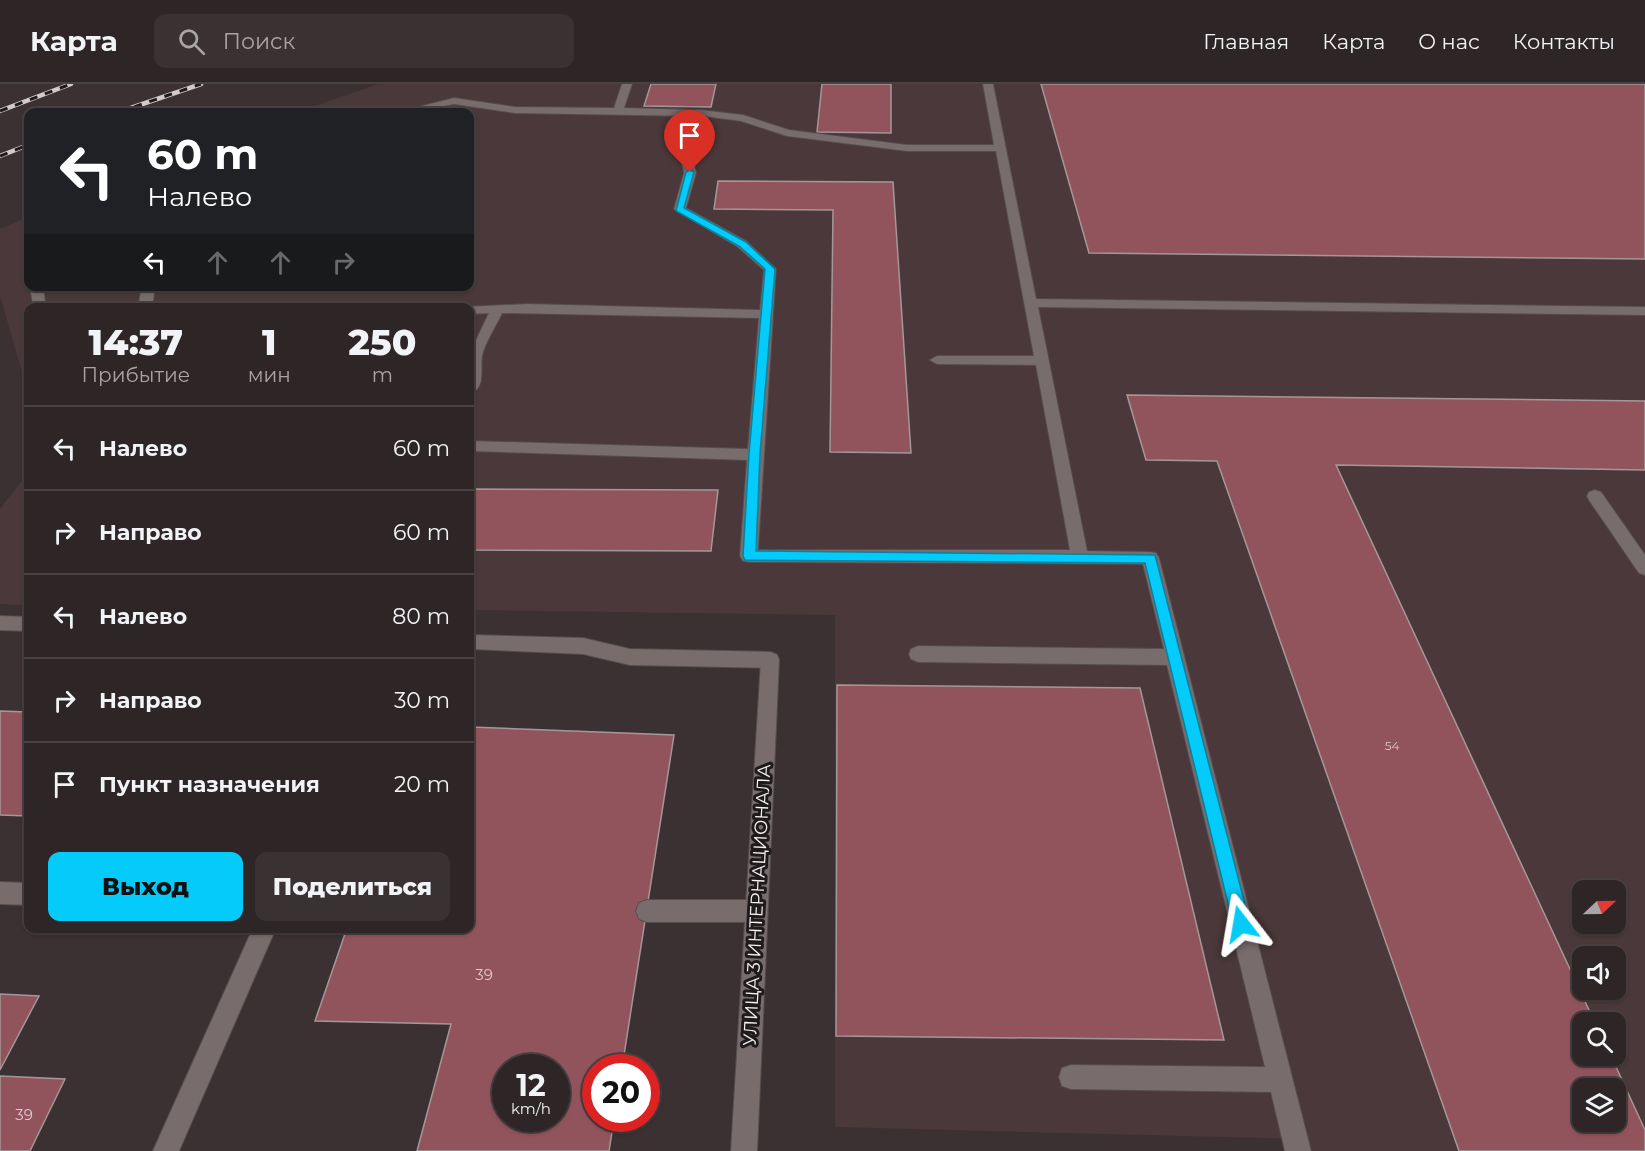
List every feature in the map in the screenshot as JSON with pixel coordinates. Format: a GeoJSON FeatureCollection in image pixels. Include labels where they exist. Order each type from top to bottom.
{"type":"FeatureCollection","features":[{"type":"Feature","properties":{"kind":"street"},"geometry":{"type":"LineString","coordinates":[[618,111],[627,84]]}},
{"type":"Feature","properties":{"kind":"street"},"geometry":{"type":"LineString","coordinates":[[988,84],[1080,557]]}},
{"type":"Feature","properties":{"kind":"street"},"geometry":{"type":"LineString","coordinates":[[422,108],[454,101],[515,110],[700,113],[743,118],[787,133],[907,148],[1000,148]]}},
{"type":"Feature","properties":{"kind":"street"},"geometry":{"type":"LineString","coordinates":[[700,113],[681,134],[690,172],[680,209],[742,244],[770,269],[754,454],[749,556],[1150,558],[1298,1151]]}},
{"type":"Feature","properties":{"kind":"street"},"geometry":{"type":"LineString","coordinates":[[37,291],[38,302]]}},
{"type":"Feature","properties":{"kind":"street"},"geometry":{"type":"LineString","coordinates":[[1030,303],[1645,311]]}},
{"type":"Feature","properties":{"kind":"street"},"geometry":{"type":"LineString","coordinates":[[474,310],[498,308],[767,314]]}},
{"type":"Feature","properties":{"kind":"street"},"geometry":{"type":"LineString","coordinates":[[474,378],[476,356],[498,308]]}},
{"type":"Feature","properties":{"kind":"street"},"geometry":{"type":"LineString","coordinates":[[938,360],[1041,361]]}},
{"type":"Feature","properties":{"kind":"street"},"geometry":{"type":"LineString","coordinates":[[474,446],[754,454]]}},
{"type":"Feature","properties":{"kind":"street"},"geometry":{"type":"LineString","coordinates":[[1595,496],[1645,568]]}},
{"type":"Feature","properties":{"kind":"street"},"geometry":{"type":"LineString","coordinates":[[0,623],[24,624]]}},
{"type":"Feature","properties":{"kind":"street","name":"УЛИЦА 3 ИНТЕРНАЦИОНАЛА"},"geometry":{"type":"LineString","coordinates":[[474,642],[583,646],[630,657],[770,660],[744,1151]]}},
{"type":"Feature","properties":{"kind":"street"},"geometry":{"type":"LineString","coordinates":[[918,654],[1175,657]]}},
{"type":"Feature","properties":{"kind":"street"},"geometry":{"type":"LineString","coordinates":[[0,893],[24,894]]}},
{"type":"Feature","properties":{"kind":"street"},"geometry":{"type":"LineString","coordinates":[[647,911],[756,911]]}},
{"type":"Feature","properties":{"kind":"street"},"geometry":{"type":"LineString","coordinates":[[166,1151],[264,933]]}},
{"type":"Feature","properties":{"kind":"street"},"geometry":{"type":"LineString","coordinates":[[1071,1077],[1280,1080]]}},
{"type":"Feature","properties":{"kind":"shaded area"},"geometry":{"type":"Polygon","coordinates":[[[378,84],[1645,84],[1645,1151],[1303,1151],[1299,1139],[835,1127],[835,615],[474,610],[474,303],[24,303],[24,379],[0,296],[0,229],[24,219],[24,291],[474,291],[474,108],[309,108],[378,84]]]}},
{"type":"Feature","properties":{"kind":"shaded area"},"geometry":{"type":"Polygon","coordinates":[[[24,478],[24,605],[0,604],[0,509],[24,478]]]}},
{"type":"Feature","properties":{"kind":"building"},"geometry":{"type":"Polygon","coordinates":[[[651,84],[716,84],[711,107],[644,106],[651,84]]]}},
{"type":"Feature","properties":{"kind":"building"},"geometry":{"type":"Polygon","coordinates":[[[822,84],[891,84],[891,133],[817,132],[822,84]]]}},
{"type":"Feature","properties":{"kind":"building"},"geometry":{"type":"Polygon","coordinates":[[[1041,84],[1645,84],[1645,259],[1089,253],[1041,84]]]}},
{"type":"Feature","properties":{"kind":"building"},"geometry":{"type":"Polygon","coordinates":[[[718,181],[893,182],[911,453],[830,452],[833,210],[714,209],[718,181]]]}},
{"type":"Feature","properties":{"kind":"building"},"geometry":{"type":"Polygon","coordinates":[[[1127,395],[1645,401],[1645,470],[1336,465],[1572,973],[1572,1000],[1584,1000],[1590,1012],[1572,1012],[1572,1066],[1616,1066],[1621,1078],[1572,1078],[1572,1132],[1626,1132],[1626,1089],[1645,1130],[1645,1151],[1459,1151],[1217,461],[1146,460],[1127,395]]]}},
{"type":"Feature","properties":{"kind":"building"},"geometry":{"type":"Polygon","coordinates":[[[474,489],[718,490],[711,551],[474,550],[474,489]]]}},
{"type":"Feature","properties":{"kind":"building"},"geometry":{"type":"Polygon","coordinates":[[[837,685],[1140,688],[1224,1040],[836,1036],[837,685]]]}},
{"type":"Feature","properties":{"kind":"building"},"geometry":{"type":"Polygon","coordinates":[[[0,711],[24,712],[24,816],[0,815],[0,711]]]}},
{"type":"Feature","properties":{"kind":"building"},"geometry":{"type":"Polygon","coordinates":[[[474,727],[674,735],[624,1054],[582,1054],[582,1132],[612,1132],[609,1151],[417,1151],[451,1024],[315,1021],[345,933],[474,933],[474,727]]]}},
{"type":"Feature","properties":{"kind":"building"},"geometry":{"type":"Polygon","coordinates":[[[0,994],[39,996],[0,1070],[0,994]]]}},
{"type":"Feature","properties":{"kind":"building"},"geometry":{"type":"Polygon","coordinates":[[[0,1076],[65,1079],[30,1151],[0,1151],[0,1076]]]}},
{"type":"Feature","properties":{"kind":"railway"},"geometry":{"type":"LineString","coordinates":[[0,111],[71,84]]}},
{"type":"Feature","properties":{"kind":"railway"},"geometry":{"type":"LineString","coordinates":[[131,108],[201,84]]}},
{"type":"Feature","properties":{"kind":"railway"},"geometry":{"type":"LineString","coordinates":[[0,156],[24,147]]}},
{"type":"Feature","properties":{"kind":"route"},"geometry":{"type":"LineString","coordinates":[[690,172],[680,209],[742,244],[770,269],[754,454],[749,556],[1150,558],[1241,924]]}}]}
